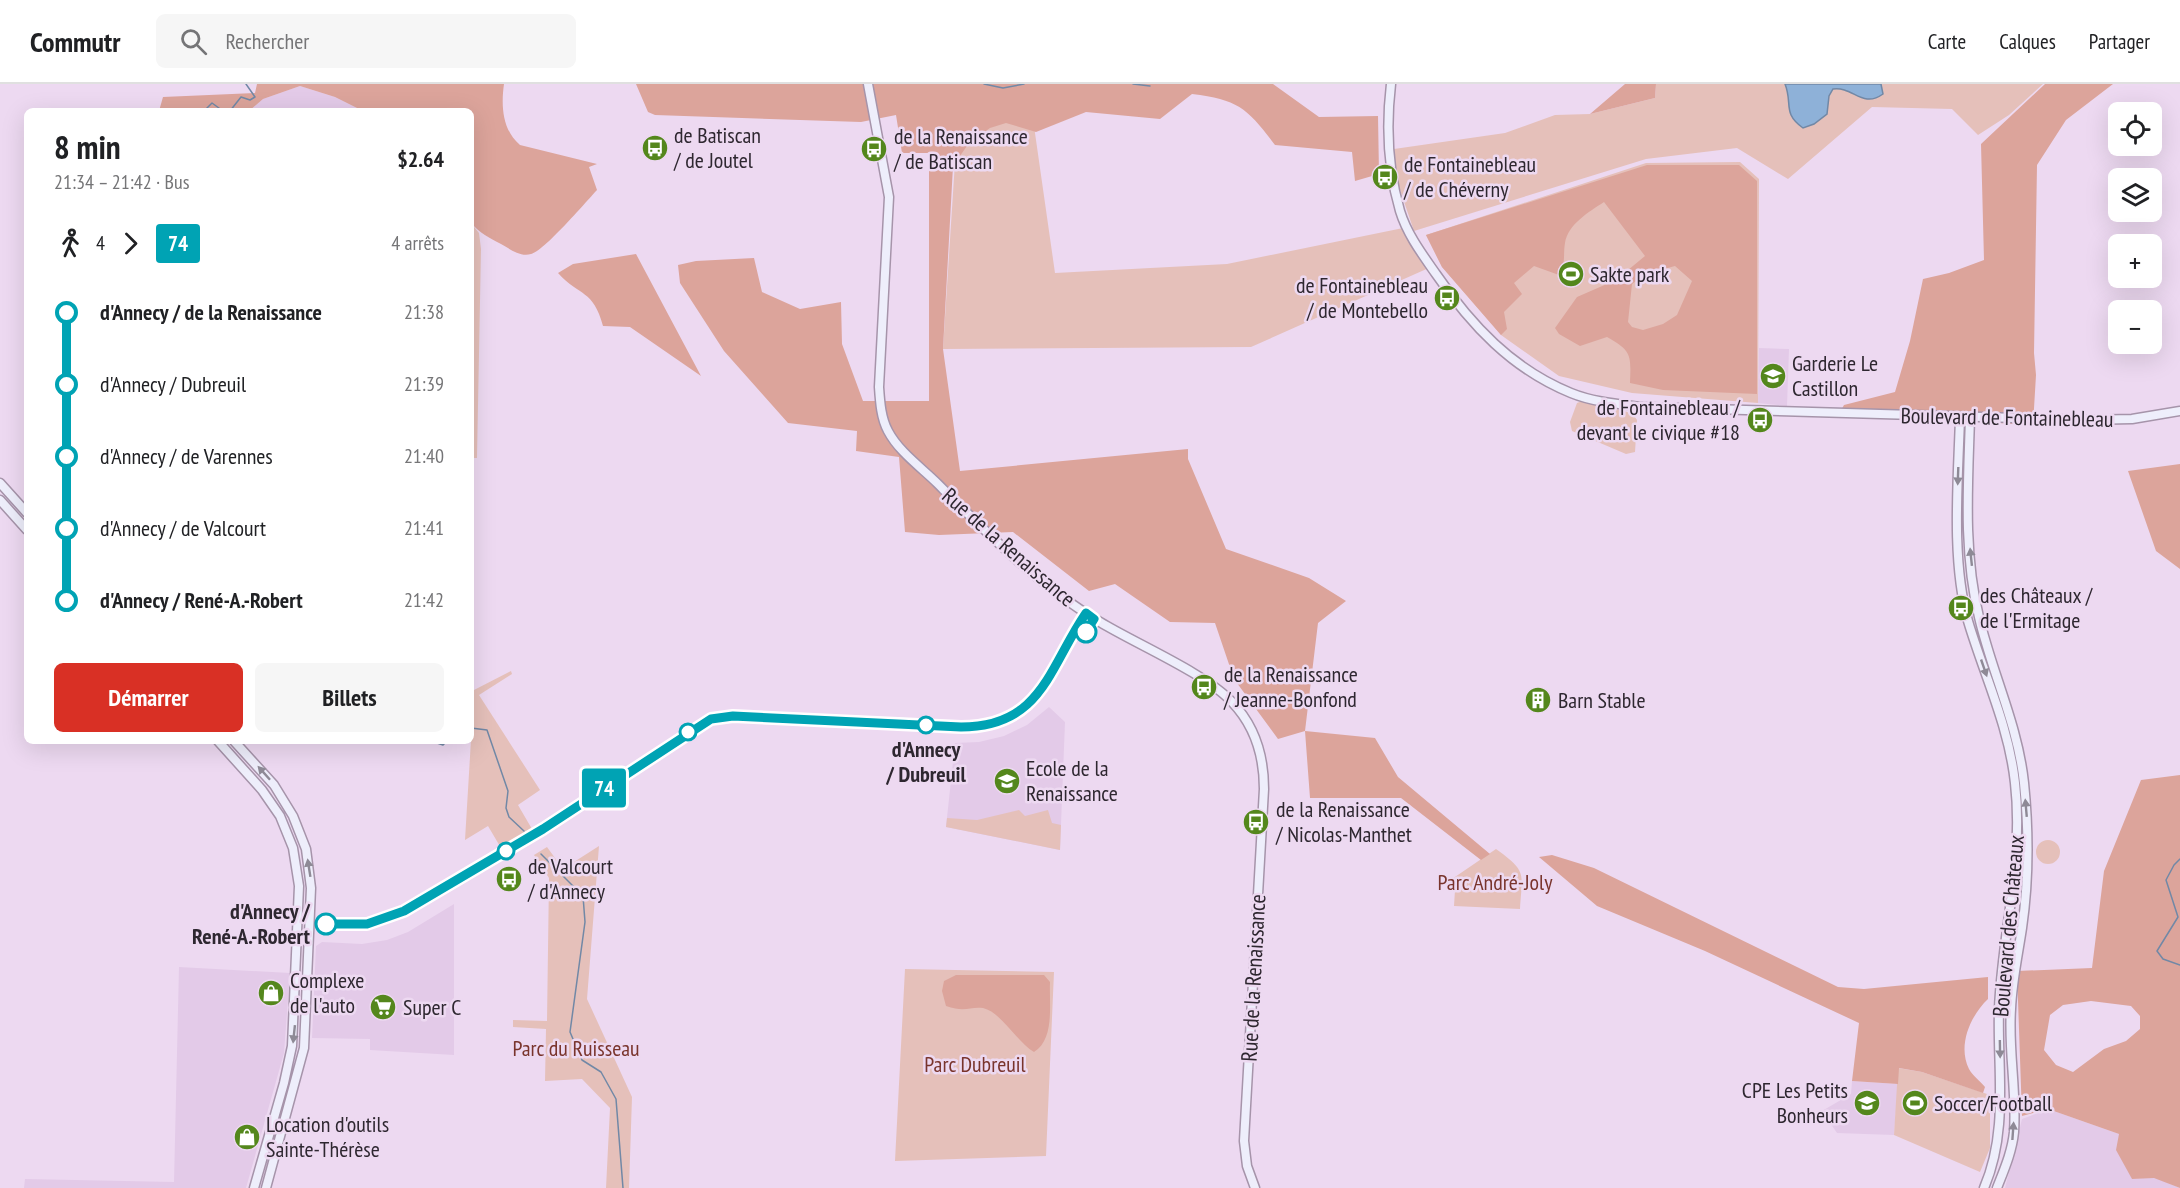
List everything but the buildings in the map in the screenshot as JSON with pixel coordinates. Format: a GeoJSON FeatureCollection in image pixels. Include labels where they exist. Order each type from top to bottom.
{"type":"FeatureCollection","features":[{"type":"Feature","properties":{"kind":"street","name":"Rue de la Renaissance"},"geometry":{"type":"LineString","coordinates":[[868,84],[888,190],[879,392],[882,417],[889,432],[901,448],[967,513],[1044,583],[1094,619],[1200,678],[1228,697],[1244,716],[1258,745],[1264,789],[1244,1135],[1247,1166],[1255,1188]]}},
{"type":"Feature","properties":{"kind":"street","name":"Boulevard de Fontainebleau"},"geometry":{"type":"LineString","coordinates":[[1391,84],[1388,134],[1390,155],[1400,212],[1409,231],[1439,279],[1476,327],[1498,349],[1534,375],[1573,394],[1604,402],[1642,407],[1965,418],[2132,419],[2180,411]]}},
{"type":"Feature","properties":{"kind":"street","name":"Boulevard des Châteaux"},"geometry":{"type":"LineString","coordinates":[[1965,418],[1957,501],[1958,552],[1968,620],[2005,731],[2015,783],[2017,866],[1999,1008],[2001,1113],[1996,1151],[1984,1188]]}},
{"type":"Feature","properties":{"kind":"street","name":"Boulevard des Châteaux"},"geometry":{"type":"LineString","coordinates":[[1965,418],[1970,558],[1979,617],[2017,741],[2024,781],[2028,833],[2028,867],[2010,1010],[2014,1131],[2007,1164],[1997,1188]]}},
{"type":"Feature","properties":{"kind":"street"},"geometry":{"type":"LineString","coordinates":[[0,483],[24,510]]}},
{"type":"Feature","properties":{"kind":"street"},"geometry":{"type":"LineString","coordinates":[[0,500],[24,527]]}},
{"type":"Feature","properties":{"kind":"street"},"geometry":{"type":"LineString","coordinates":[[222,744],[257,783],[279,814],[293,848],[299,886],[292,1046],[286,1078],[254,1188]]}},
{"type":"Feature","properties":{"kind":"street"},"geometry":{"type":"LineString","coordinates":[[237,744],[270,780],[289,809],[306,849],[311,888],[304,1048],[266,1188]]}},
{"type":"Feature","properties":{"kind":"shaded area"},"geometry":{"type":"Polygon","coordinates":[[[257,84],[504,84],[504,117],[514,139],[520,145],[597,164],[589,167],[597,190],[545,245],[531,254],[523,254],[515,252],[474,226],[474,108],[357,108],[335,97],[300,86],[263,99],[252,108],[160,108],[163,97],[255,93],[257,84]]]}},
{"type":"Feature","properties":{"kind":"shaded area"},"geometry":{"type":"Polygon","coordinates":[[[636,84],[1273,84],[1319,117],[1378,116],[1379,174],[1355,181],[1352,152],[1275,145],[1257,122],[1241,108],[1221,99],[1192,94],[1160,119],[1086,112],[1036,132],[1006,123],[990,128],[969,143],[953,166],[943,349],[960,471],[1188,449],[1188,459],[1226,549],[1309,578],[1346,601],[1318,623],[1305,731],[1278,739],[1234,679],[1215,623],[1170,622],[1115,584],[1089,591],[1013,532],[939,535],[905,532],[899,457],[856,451],[857,431],[788,423],[724,351],[680,283],[678,265],[696,261],[754,258],[762,292],[800,309],[841,302],[842,344],[863,401],[929,401],[929,153],[902,153],[896,115],[861,122],[655,115],[648,112],[636,84]]]}},
{"type":"Feature","properties":{"kind":"shaded area"},"geometry":{"type":"Polygon","coordinates":[[[1625,84],[1656,84],[1655,98],[1590,114],[1625,84]]]}},
{"type":"Feature","properties":{"kind":"shaded area"},"geometry":{"type":"Polygon","coordinates":[[[2045,84],[2113,84],[2066,120],[2037,165],[2034,353],[2036,375],[2033,425],[1839,414],[1844,405],[1895,392],[1910,341],[1923,279],[1949,273],[1984,260],[1981,144],[2045,84]]]}},
{"type":"Feature","properties":{"kind":"shaded area"},"geometry":{"type":"Polygon","coordinates":[[[300,86],[335,97],[357,108],[252,108],[263,99],[300,86]]]}},
{"type":"Feature","properties":{"kind":"shaded area"},"geometry":{"type":"Polygon","coordinates":[[[1647,165],[1739,165],[1757,181],[1757,394],[1663,390],[1630,383],[1630,360],[1626,350],[1621,346],[1607,337],[1580,346],[1559,334],[1555,328],[1577,297],[1616,280],[1645,256],[1604,202],[1580,219],[1570,230],[1559,275],[1534,266],[1514,283],[1522,294],[1504,312],[1507,329],[1501,335],[1442,267],[1426,235],[1647,165]],[[1675,266],[1646,274],[1632,284],[1628,322],[1632,327],[1643,330],[1663,324],[1677,315],[1692,281],[1675,266]]]}},
{"type":"Feature","properties":{"kind":"shaded area"},"geometry":{"type":"Polygon","coordinates":[[[636,254],[701,376],[630,327],[603,326],[595,305],[590,299],[558,273],[573,264],[636,254]]]}},
{"type":"Feature","properties":{"kind":"shaded area","name":"Garderie Le Castillon"},"geometry":{"type":"Polygon","coordinates":[[[1759,348],[1789,349],[1787,406],[1758,403],[1759,348]]]}},
{"type":"Feature","properties":{"kind":"shaded area"},"geometry":{"type":"Polygon","coordinates":[[[2180,464],[2180,569],[2156,551],[2128,471],[2180,464]]]}},
{"type":"Feature","properties":{"kind":"shaded area","name":"Ecole de la Renaissance"},"geometry":{"type":"Polygon","coordinates":[[[1049,707],[1065,722],[1060,850],[946,827],[955,743],[979,742],[1004,736],[1027,725],[1049,707]]]}},
{"type":"Feature","properties":{"kind":"shaded area"},"geometry":{"type":"Polygon","coordinates":[[[1305,731],[1375,738],[1398,777],[1490,854],[1481,860],[1401,798],[1310,798],[1305,731]]]}},
{"type":"Feature","properties":{"kind":"shaded area"},"geometry":{"type":"Polygon","coordinates":[[[2180,775],[2180,1188],[2154,1178],[2132,1179],[2116,1150],[2119,1134],[2048,1109],[2022,1116],[2017,971],[2092,968],[2104,871],[2141,780],[2180,775]],[[2091,1001],[2063,1005],[2050,1015],[2044,1050],[2056,1065],[2073,1072],[2104,1049],[2126,1041],[2140,1029],[2140,1016],[2131,1006],[2091,1001]]]}},
{"type":"Feature","properties":{"kind":"shaded area"},"geometry":{"type":"Polygon","coordinates":[[[1552,855],[1594,868],[1838,987],[1864,989],[1988,977],[1988,999],[1971,1022],[1965,1041],[1969,1069],[1985,1087],[1983,1093],[1922,1072],[1899,1068],[1898,1084],[1852,1081],[1859,1023],[1705,951],[1597,906],[1539,857],[1552,855]]]}},
{"type":"Feature","properties":{"kind":"shaded area"},"geometry":{"type":"Polygon","coordinates":[[[454,904],[454,1055],[370,1050],[370,1039],[312,1038],[316,946],[322,942],[362,944],[387,940],[408,932],[454,904]]]}},
{"type":"Feature","properties":{"kind":"shaded area"},"geometry":{"type":"Polygon","coordinates":[[[179,967],[290,973],[284,1053],[246,1188],[24,1188],[25,1179],[174,1182],[179,967]]]}},
{"type":"Feature","properties":{"kind":"shaded area"},"geometry":{"type":"Polygon","coordinates":[[[956,975],[1044,975],[1050,982],[1050,1021],[1041,1046],[1034,1052],[1003,1021],[983,1008],[958,1009],[946,1006],[942,991],[944,981],[956,975]]]}},
{"type":"Feature","properties":{"kind":"shaded area","name":"CPE Les Petits Bonheurs"},"geometry":{"type":"Polygon","coordinates":[[[1852,1081],[1898,1084],[1894,1135],[1837,1133],[1822,1111],[1851,1094],[1852,1081]]]}},
{"type":"Feature","properties":{"kind":"shaded area"},"geometry":{"type":"Polygon","coordinates":[[[2048,1109],[2119,1134],[2132,1179],[2154,1177],[2180,1188],[2005,1188],[2022,1119],[2048,1109]]]}},
{"type":"Feature","properties":{"kind":"green space"},"geometry":{"type":"Polygon","coordinates":[[[960,84],[1028,84],[1055,273],[1227,264],[1408,227],[1431,267],[1251,347],[943,349],[960,84]]]}},
{"type":"Feature","properties":{"kind":"green space"},"geometry":{"type":"Polygon","coordinates":[[[1656,84],[2043,84],[2009,115],[1978,135],[1952,109],[1872,107],[1788,179],[1737,148],[1646,159],[1414,231],[1397,181],[1394,149],[1505,133],[1555,115],[1590,114],[1655,98],[1656,84]]]}},
{"type":"Feature","properties":{"kind":"green space"},"geometry":{"type":"Polygon","coordinates":[[[1740,162],[1759,179],[1758,403],[1632,393],[1559,376],[1501,335],[1442,267],[1426,235],[1646,163],[1740,162]]]}},
{"type":"Feature","properties":{"kind":"green space"},"geometry":{"type":"Polygon","coordinates":[[[474,227],[479,233],[481,249],[477,458],[474,458],[474,227]]]}},
{"type":"Feature","properties":{"kind":"green space"},"geometry":{"type":"Polygon","coordinates":[[[1582,401],[1632,413],[1637,420],[1635,452],[1626,454],[1572,431],[1570,422],[1577,403],[1582,401]]]}},
{"type":"Feature","properties":{"kind":"green space"},"geometry":{"type":"Polygon","coordinates":[[[511,671],[512,674],[479,695],[540,790],[518,805],[532,829],[501,848],[488,826],[465,840],[471,744],[474,744],[474,690],[511,671]]]}},
{"type":"Feature","properties":{"kind":"green space"},"geometry":{"type":"Polygon","coordinates":[[[1019,810],[1025,816],[1048,810],[1052,823],[1061,825],[1060,850],[946,827],[947,818],[977,820],[1019,810]]]}},
{"type":"Feature","properties":{"kind":"green space"},"geometry":{"type":"Polygon","coordinates":[[[2048,840],[2057,843],[2060,852],[2057,861],[2048,864],[2039,861],[2036,852],[2039,843],[2048,840]]]}},
{"type":"Feature","properties":{"kind":"green space","name":"Parc du Ruisseau"},"geometry":{"type":"Polygon","coordinates":[[[599,846],[587,999],[632,1097],[629,1188],[606,1188],[610,1108],[582,1079],[545,1081],[546,1029],[513,1027],[513,1020],[547,1021],[549,878],[534,855],[547,847],[563,869],[599,846]]]}},
{"type":"Feature","properties":{"kind":"green space","name":"Parc André-Joly"},"geometry":{"type":"Polygon","coordinates":[[[1496,849],[1514,863],[1521,874],[1520,909],[1454,906],[1455,890],[1452,879],[1496,849]]]}},
{"type":"Feature","properties":{"kind":"green space","name":"Parc Dubreuil"},"geometry":{"type":"Polygon","coordinates":[[[905,969],[1054,972],[1046,1156],[895,1161],[905,969]]]}},
{"type":"Feature","properties":{"kind":"green space"},"geometry":{"type":"Polygon","coordinates":[[[1898,1068],[1922,1072],[1990,1095],[1990,1148],[1980,1172],[1894,1135],[1898,1068]]]}},
{"type":"Feature","properties":{"kind":"water"},"geometry":{"type":"Polygon","coordinates":[[[1785,84],[1881,84],[1883,94],[1869,99],[1840,89],[1833,89],[1829,96],[1827,114],[1814,124],[1803,128],[1792,118],[1785,84]]]}},
{"type":"Feature","properties":{"kind":"waterway"},"geometry":{"type":"LineString","coordinates":[[232,108],[241,97],[250,100],[255,97],[246,84]]}},
{"type":"Feature","properties":{"kind":"waterway"},"geometry":{"type":"LineString","coordinates":[[984,84],[1003,88],[1024,84]]}},
{"type":"Feature","properties":{"kind":"waterway"},"geometry":{"type":"LineString","coordinates":[[1133,84],[1150,86]]}},
{"type":"Feature","properties":{"kind":"waterway"},"geometry":{"type":"LineString","coordinates":[[207,108],[212,103],[219,108]]}},
{"type":"Feature","properties":{"kind":"waterway"},"geometry":{"type":"LineString","coordinates":[[474,728],[487,730],[508,791],[506,808],[509,817],[524,831]]}},
{"type":"Feature","properties":{"kind":"waterway"},"geometry":{"type":"LineString","coordinates":[[440,744],[444,744]]}},
{"type":"Feature","properties":{"kind":"waterway"},"geometry":{"type":"LineString","coordinates":[[541,854],[583,896],[585,922],[570,1032],[582,1060],[601,1072],[616,1099],[623,1188]]}},
{"type":"Feature","properties":{"kind":"waterway"},"geometry":{"type":"LineString","coordinates":[[2180,859],[2166,880],[2178,917],[2157,951],[2163,959],[2180,965]]}},
{"type":"Feature","properties":{"kind":"bus line","name":"74"},"geometry":{"type":"LineString","coordinates":[[326,924],[367,924],[388,919],[404,911],[543,829],[711,719],[733,716],[961,727],[987,725],[1015,714],[1036,697],[1048,682],[1086,613],[1094,619],[1086,632]]}},
{"type":"Feature","properties":{"kind":"place","name":"de Batiscan / de Joutel"},"geometry":{"type":"Point","coordinates":[655,148]}},
{"type":"Feature","properties":{"kind":"place","name":"de la Renaissance / de Batiscan"},"geometry":{"type":"Point","coordinates":[874,149]}},
{"type":"Feature","properties":{"kind":"place","name":"de Fontainebleau / de Chéverny"},"geometry":{"type":"Point","coordinates":[1385,177]}},
{"type":"Feature","properties":{"kind":"place","name":"Sakte park"},"geometry":{"type":"Point","coordinates":[1571,274]}},
{"type":"Feature","properties":{"kind":"place","name":"de Fontainebleau / de Montebello"},"geometry":{"type":"Point","coordinates":[1447,298]}},
{"type":"Feature","properties":{"kind":"place","name":"Garderie Le Castillon"},"geometry":{"type":"Point","coordinates":[1773,376]}},
{"type":"Feature","properties":{"kind":"place","name":"de Fontainebleau / devant le civique #18"},"geometry":{"type":"Point","coordinates":[1760,420]}},
{"type":"Feature","properties":{"kind":"place","name":"des Châteaux / de l'Ermitage"},"geometry":{"type":"Point","coordinates":[1961,608]}},
{"type":"Feature","properties":{"kind":"place","name":"de la Renaissance / Jeanne-Bonfond"},"geometry":{"type":"Point","coordinates":[1204,687]}},
{"type":"Feature","properties":{"kind":"place","name":"Barn Stable"},"geometry":{"type":"Point","coordinates":[1538,700]}},
{"type":"Feature","properties":{"kind":"place","name":"d'Annecy / Dubreuil"},"geometry":{"type":"Point","coordinates":[926,725]}},
{"type":"Feature","properties":{"kind":"place","name":"Ecole de la Renaissance"},"geometry":{"type":"Point","coordinates":[1007,781]}},
{"type":"Feature","properties":{"kind":"place","name":"de la Renaissance / Nicolas-Manthet"},"geometry":{"type":"Point","coordinates":[1256,822]}},
{"type":"Feature","properties":{"kind":"place","name":"de Valcourt / d'Annecy"},"geometry":{"type":"Point","coordinates":[509,879]}},
{"type":"Feature","properties":{"kind":"place","name":"d'Annecy / René-A.-Robert"},"geometry":{"type":"Point","coordinates":[326,924]}},
{"type":"Feature","properties":{"kind":"place","name":"Complexe de l'auto"},"geometry":{"type":"Point","coordinates":[271,993]}},
{"type":"Feature","properties":{"kind":"place","name":"Super C"},"geometry":{"type":"Point","coordinates":[383,1007]}},
{"type":"Feature","properties":{"kind":"place","name":"CPE Les Petits Bonheurs"},"geometry":{"type":"Point","coordinates":[1867,1103]}},
{"type":"Feature","properties":{"kind":"place","name":"Soccer/Football"},"geometry":{"type":"Point","coordinates":[1915,1103]}},
{"type":"Feature","properties":{"kind":"place","name":"Location d'outils Sainte-Thérèse"},"geometry":{"type":"Point","coordinates":[247,1137]}}]}
